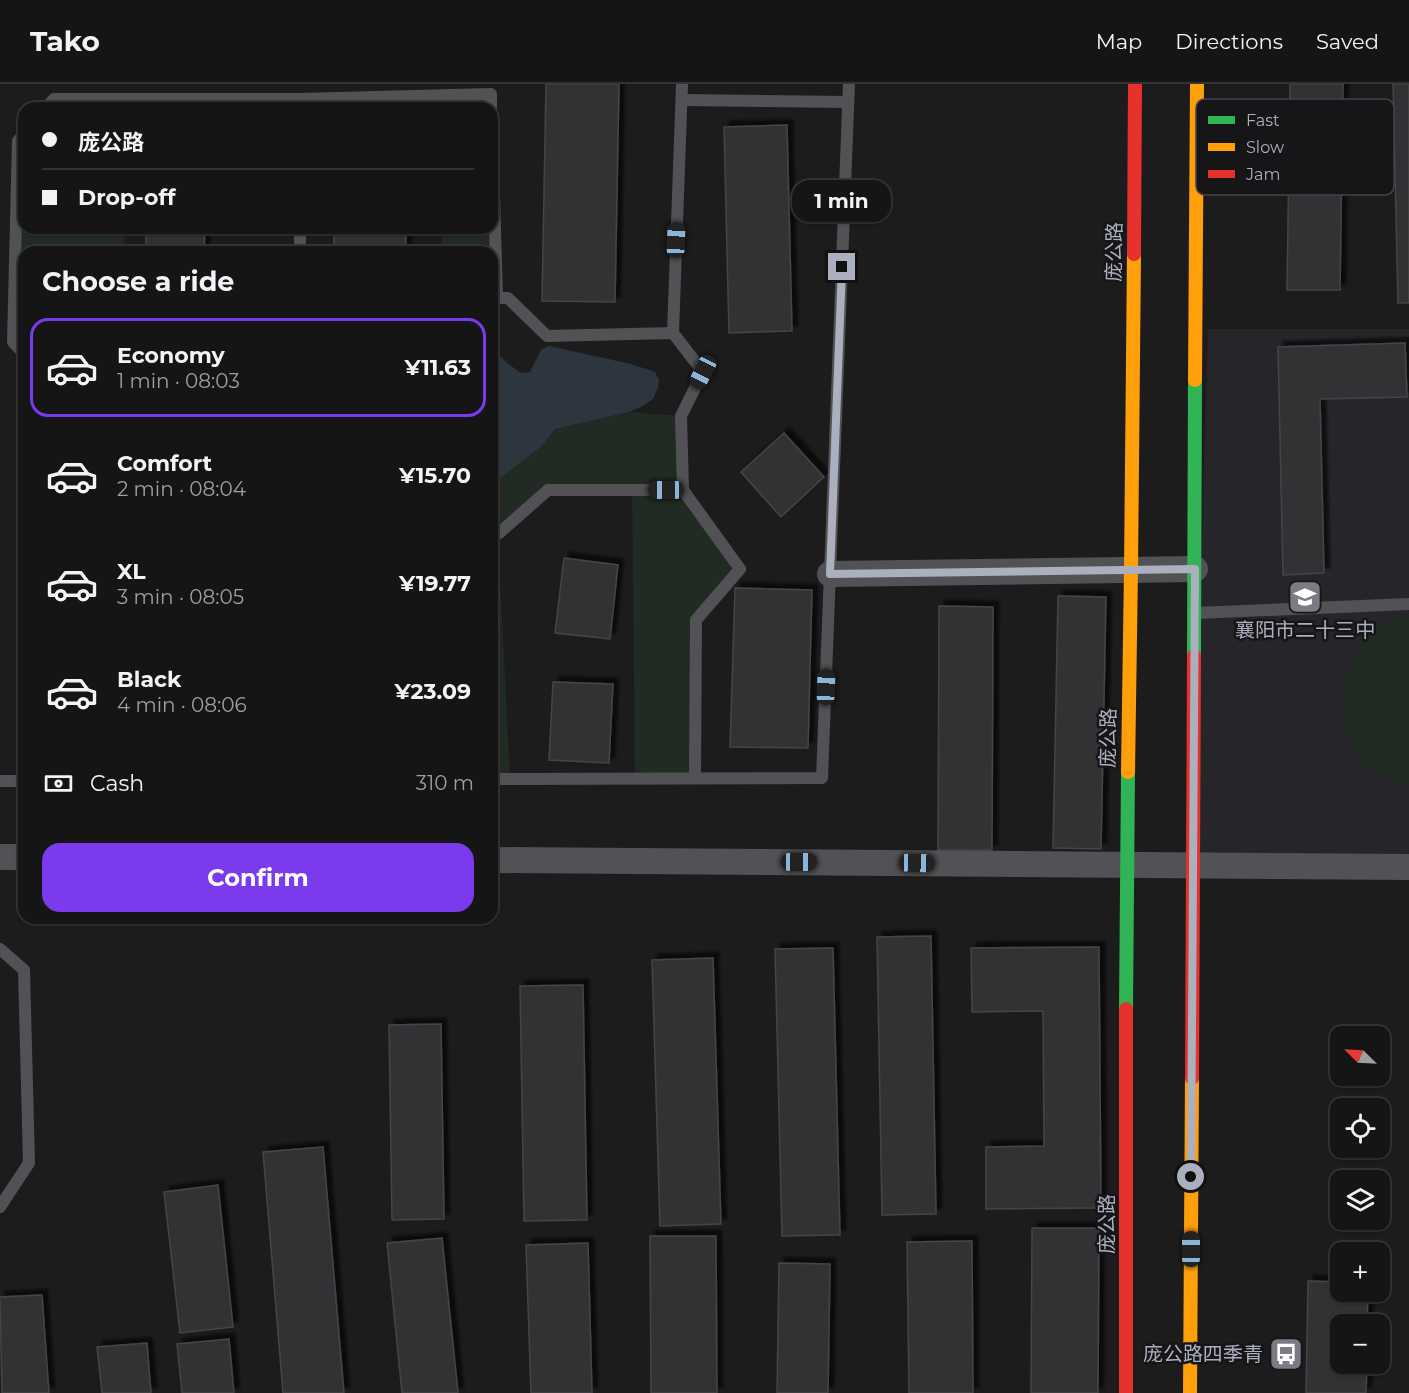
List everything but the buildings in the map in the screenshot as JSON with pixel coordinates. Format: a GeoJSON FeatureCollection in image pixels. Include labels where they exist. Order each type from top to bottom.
{"type":"FeatureCollection","features":[{"type":"Feature","properties":{"kind":"main road","name":"庞公路"},"geometry":{"type":"LineString","coordinates":[[1126,1393],[1125,865],[1131,570],[1136,84]]}},
{"type":"Feature","properties":{"kind":"main road"},"geometry":{"type":"LineString","coordinates":[[1197,84],[1197,99]]}},
{"type":"Feature","properties":{"kind":"main road"},"geometry":{"type":"LineString","coordinates":[[1190,1393],[1197,195]]}},
{"type":"Feature","properties":{"kind":"street"},"geometry":{"type":"LineString","coordinates":[[830,574],[1195,569]]}},
{"type":"Feature","properties":{"kind":"street"},"geometry":{"type":"LineString","coordinates":[[0,857],[18,857]]}},
{"type":"Feature","properties":{"kind":"street"},"geometry":{"type":"LineString","coordinates":[[498,860],[1409,867]]}},
{"type":"Feature","properties":{"kind":"lane"},"geometry":{"type":"LineString","coordinates":[[682,84],[673,333],[703,372],[681,416],[683,490],[740,569],[696,620],[695,778]]}},
{"type":"Feature","properties":{"kind":"lane"},"geometry":{"type":"LineString","coordinates":[[498,779],[822,778],[849,84]]}},
{"type":"Feature","properties":{"kind":"lane"},"geometry":{"type":"LineString","coordinates":[[320,102],[491,94],[492,102]]}},
{"type":"Feature","properties":{"kind":"lane"},"geometry":{"type":"LineString","coordinates":[[51,102],[54,99],[238,102]]}},
{"type":"Feature","properties":{"kind":"lane"},"geometry":{"type":"LineString","coordinates":[[682,100],[848,102]]}},
{"type":"Feature","properties":{"kind":"lane"},"geometry":{"type":"LineString","coordinates":[[18,141],[13,342],[18,347]]}},
{"type":"Feature","properties":{"kind":"lane"},"geometry":{"type":"LineString","coordinates":[[498,298],[508,298],[547,336],[673,333]]}},
{"type":"Feature","properties":{"kind":"lane"},"geometry":{"type":"LineString","coordinates":[[498,534],[548,490],[683,490]]}},
{"type":"Feature","properties":{"kind":"lane"},"geometry":{"type":"LineString","coordinates":[[1194,613],[1409,604]]}},
{"type":"Feature","properties":{"kind":"lane"},"geometry":{"type":"LineString","coordinates":[[0,781],[18,781]]}},
{"type":"Feature","properties":{"kind":"lane"},"geometry":{"type":"LineString","coordinates":[[0,949],[24,970],[29,1163],[0,1207]]}},
{"type":"Feature","properties":{"kind":"shaded area"},"geometry":{"type":"Polygon","coordinates":[[[491,94],[491,102],[437,102],[436,95],[491,94]]]}},
{"type":"Feature","properties":{"kind":"shaded area"},"geometry":{"type":"Polygon","coordinates":[[[19,234],[125,234],[124,246],[18,246],[19,234]]]}},
{"type":"Feature","properties":{"kind":"shaded area"},"geometry":{"type":"Polygon","coordinates":[[[441,234],[492,234],[492,246],[442,246],[441,234]]]}},
{"type":"Feature","properties":{"kind":"shaded area"},"geometry":{"type":"Polygon","coordinates":[[[18,247],[18,347],[13,342],[18,247]]]}},
{"type":"Feature","properties":{"kind":"shaded area","name":"襄阳市二十三中"},"geometry":{"type":"Polygon","coordinates":[[[1208,329],[1409,329],[1409,867],[1193,865],[1208,329]]]}},
{"type":"Feature","properties":{"kind":"shaded area"},"geometry":{"type":"Polygon","coordinates":[[[549,346],[631,364],[655,372],[659,380],[658,388],[653,399],[629,412],[555,429],[542,446],[498,479],[498,353],[521,373],[530,372],[541,350],[549,346]]]}},
{"type":"Feature","properties":{"kind":"shaded area"},"geometry":{"type":"Polygon","coordinates":[[[629,412],[681,416],[683,490],[740,569],[696,620],[695,778],[635,779],[632,490],[548,490],[498,534],[498,479],[542,446],[555,429],[629,412]]]}},
{"type":"Feature","properties":{"kind":"shaded area"},"geometry":{"type":"Polygon","coordinates":[[[498,534],[510,779],[498,779],[498,534]]]}},
{"type":"Feature","properties":{"kind":"shaded area"},"geometry":{"type":"Polygon","coordinates":[[[1409,617],[1409,785],[1387,779],[1360,758],[1344,727],[1342,691],[1347,665],[1352,656],[1384,627],[1409,617]]]}},
{"type":"Feature","properties":{"kind":"traffic: fast"},"geometry":{"type":"LineString","coordinates":[[1194,656],[1195,380]]}},
{"type":"Feature","properties":{"kind":"traffic: fast"},"geometry":{"type":"LineString","coordinates":[[1126,1009],[1128,772]]}},
{"type":"Feature","properties":{"kind":"traffic: slow"},"geometry":{"type":"LineString","coordinates":[[1197,84],[1197,99]]}},
{"type":"Feature","properties":{"kind":"traffic: slow"},"geometry":{"type":"LineString","coordinates":[[1195,380],[1196,195]]}},
{"type":"Feature","properties":{"kind":"traffic: slow"},"geometry":{"type":"LineString","coordinates":[[1128,772],[1134,254]]}},
{"type":"Feature","properties":{"kind":"traffic: slow"},"geometry":{"type":"LineString","coordinates":[[1190,1393],[1192,1078]]}},
{"type":"Feature","properties":{"kind":"traffic: jam"},"geometry":{"type":"LineString","coordinates":[[1134,254],[1135,84]]}},
{"type":"Feature","properties":{"kind":"traffic: jam"},"geometry":{"type":"LineString","coordinates":[[1192,1078],[1194,656]]}},
{"type":"Feature","properties":{"kind":"traffic: jam"},"geometry":{"type":"LineString","coordinates":[[1126,1009],[1126,1393]]}},
{"type":"Feature","properties":{"kind":"place","name":"襄阳市二十三中"},"geometry":{"type":"Point","coordinates":[1305,597]}},
{"type":"Feature","properties":{"kind":"place","name":"庞公路四季青"},"geometry":{"type":"Point","coordinates":[1286,1354]}},
{"type":"Feature","properties":{"kind":"route"},"geometry":{"type":"LineString","coordinates":[[842,267],[830,574],[1195,569],[1191,1177]]}}]}
